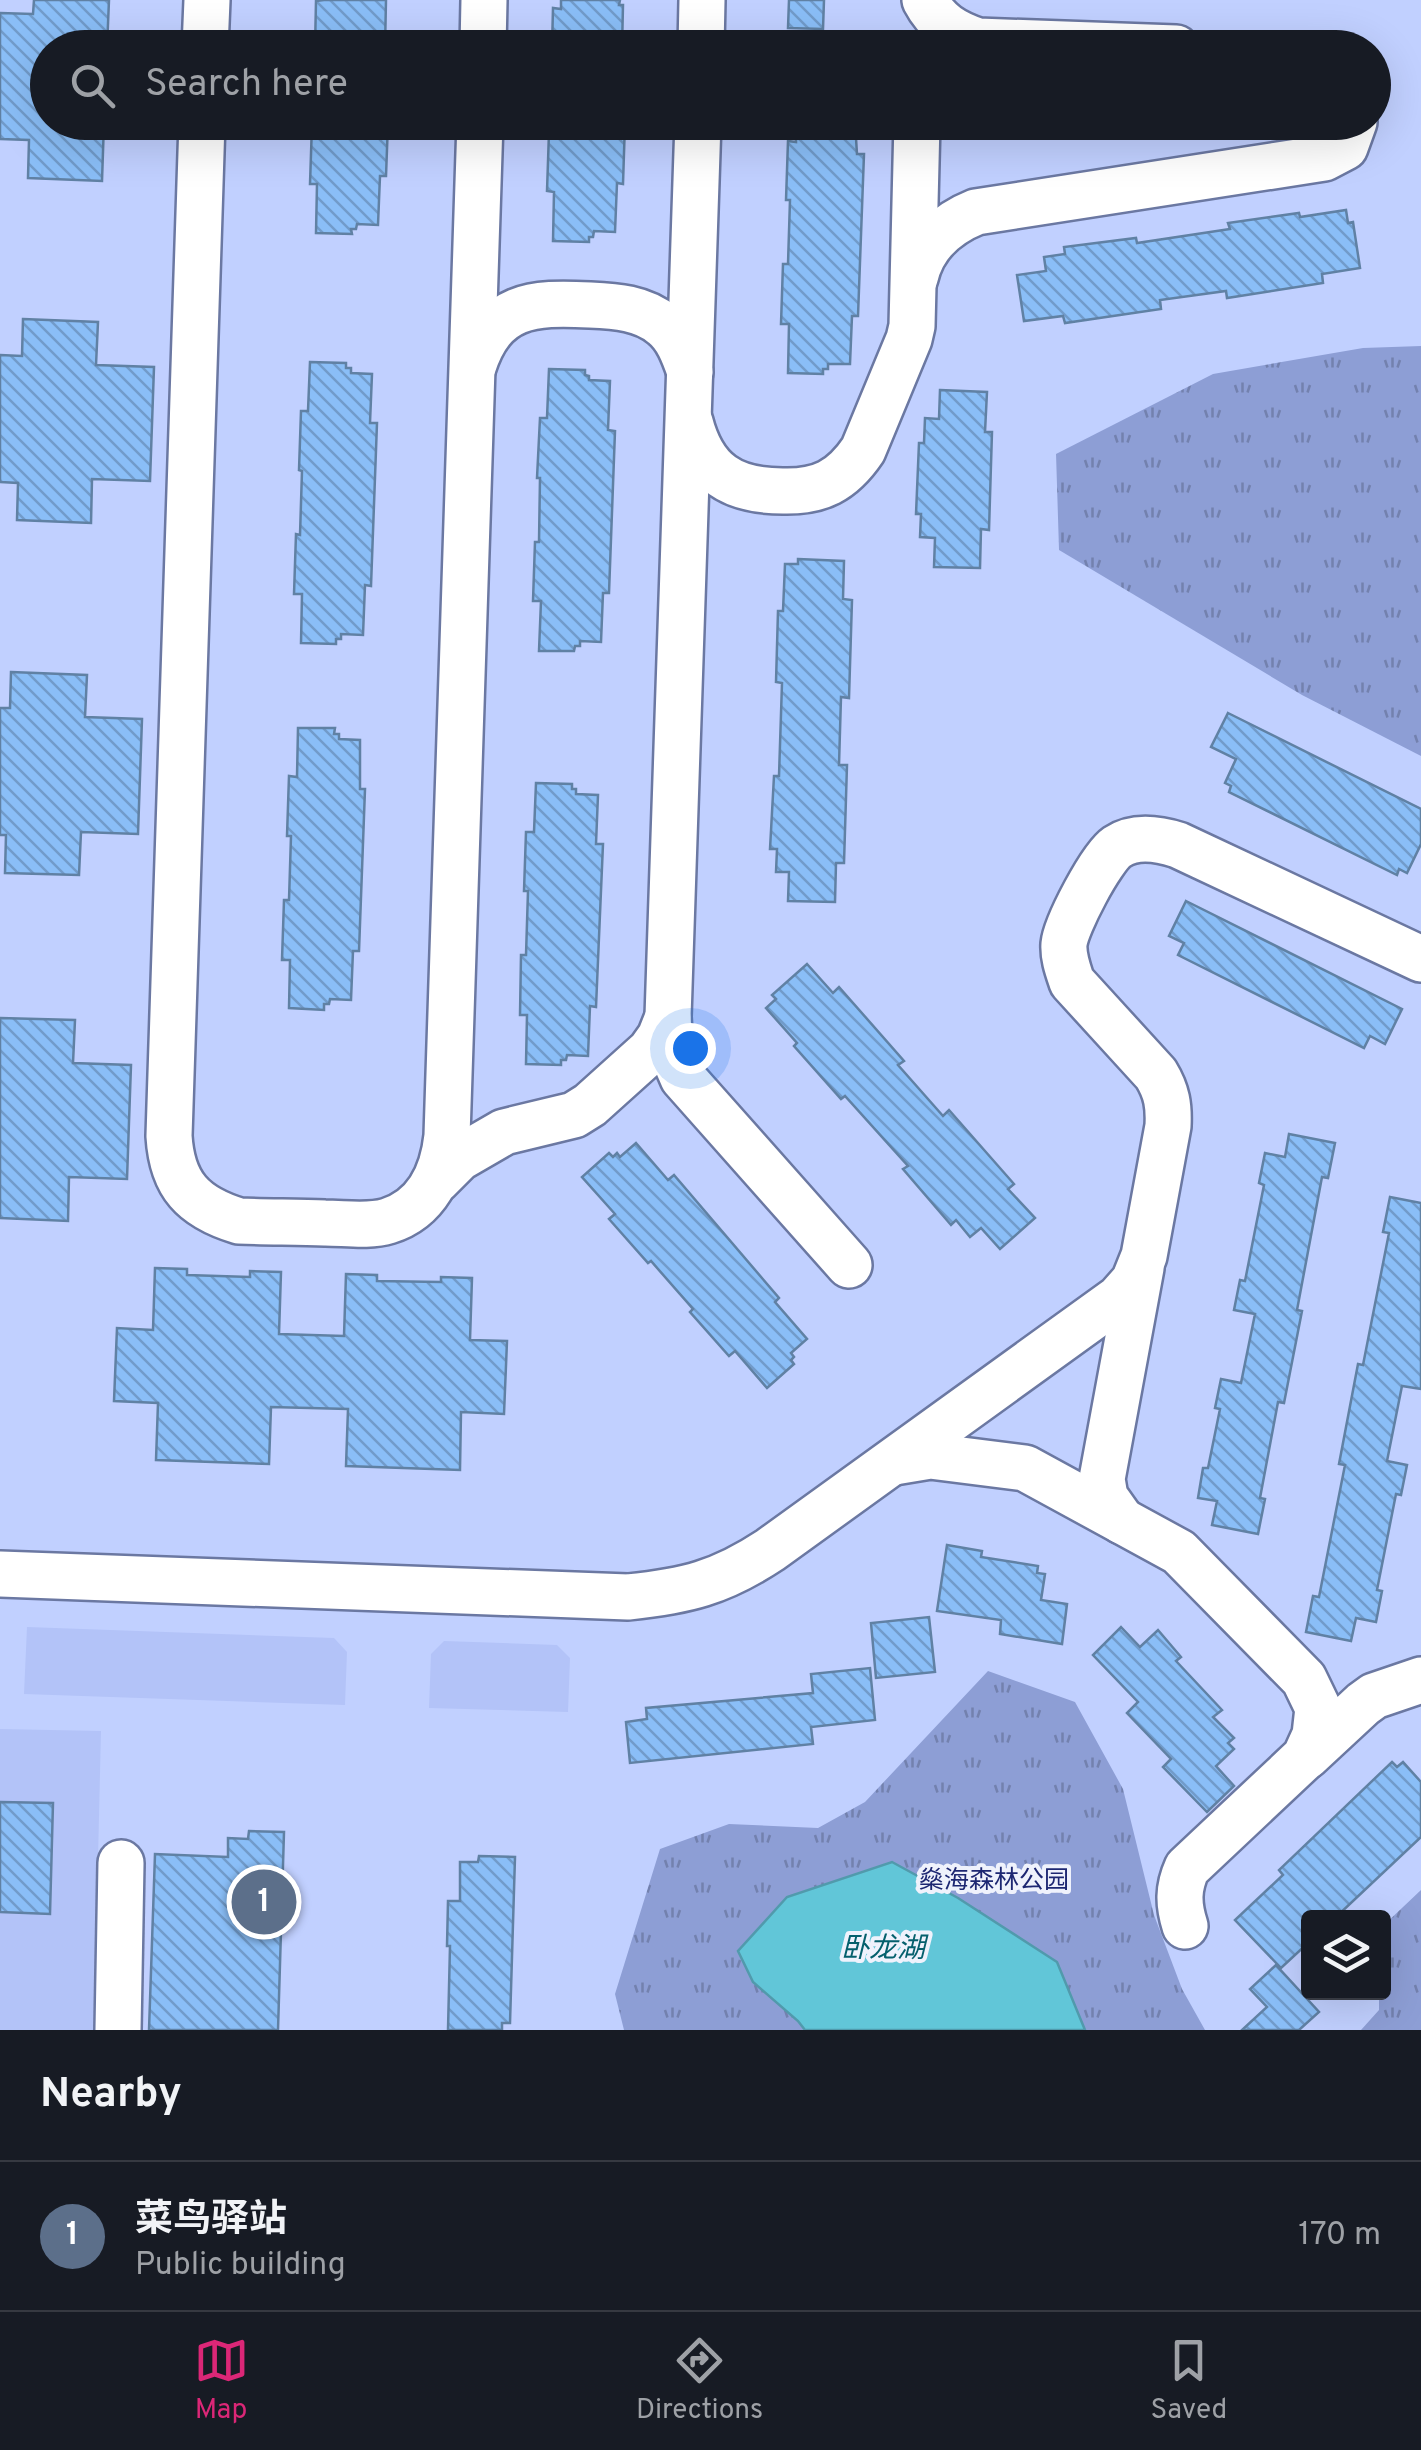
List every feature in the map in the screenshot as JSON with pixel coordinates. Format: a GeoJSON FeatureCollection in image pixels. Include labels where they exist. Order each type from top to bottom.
{"type":"FeatureCollection","features":[{"type":"Feature","properties":{"kind":"lane"},"geometry":{"type":"LineString","coordinates":[[205,30],[206,0]]}},
{"type":"Feature","properties":{"kind":"lane"},"geometry":{"type":"LineString","coordinates":[[483,30],[484,0]]}},
{"type":"Feature","properties":{"kind":"lane"},"geometry":{"type":"LineString","coordinates":[[701,30],[702,0]]}},
{"type":"Feature","properties":{"kind":"lane"},"geometry":{"type":"LineString","coordinates":[[914,0],[915,30]]}},
{"type":"Feature","properties":{"kind":"lane"},"geometry":{"type":"LineString","coordinates":[[925,0],[949,30]]}},
{"type":"Feature","properties":{"kind":"lane"},"geometry":{"type":"LineString","coordinates":[[201,140],[169,1136],[170,1158],[177,1177],[198,1204],[239,1221],[387,1222],[408,1211],[460,1158],[483,1143],[504,1132],[574,1115],[650,1051],[668,1017]]}},
{"type":"Feature","properties":{"kind":"lane"},"geometry":{"type":"LineString","coordinates":[[437,1180],[447,1136],[480,140]]}},
{"type":"Feature","properties":{"kind":"lane"},"geometry":{"type":"LineString","coordinates":[[697,140],[670,1048],[683,1078],[850,1265]]}},
{"type":"Feature","properties":{"kind":"lane"},"geometry":{"type":"LineString","coordinates":[[684,559],[697,526],[708,512],[730,498],[758,491],[804,492],[821,486],[852,466],[863,450],[906,350],[912,326],[917,140]]}},
{"type":"Feature","properties":{"kind":"lane"},"geometry":{"type":"LineString","coordinates":[[919,140],[925,168],[943,189],[962,202],[992,210]]}},
{"type":"Feature","properties":{"kind":"lane"},"geometry":{"type":"LineString","coordinates":[[913,285],[918,263],[928,246],[958,220],[976,212],[1324,158],[1346,146],[1348,140]]}},
{"type":"Feature","properties":{"kind":"lane"},"geometry":{"type":"LineString","coordinates":[[477,234],[484,259],[502,284],[530,299],[548,303],[632,304],[659,293],[680,274],[694,244]]}},
{"type":"Feature","properties":{"kind":"lane"},"geometry":{"type":"LineString","coordinates":[[472,369],[480,346],[504,319],[519,310],[548,303]]}},
{"type":"Feature","properties":{"kind":"lane"},"geometry":{"type":"LineString","coordinates":[[614,306],[643,314],[666,328],[676,340],[696,443],[708,463],[730,480],[758,491]]}},
{"type":"Feature","properties":{"kind":"lane"},"geometry":{"type":"LineString","coordinates":[[1122,1521],[1106,1496],[1102,1479],[1169,1107],[1156,1074],[1072,982],[1066,964],[1067,929],[1100,865],[1117,847],[1138,840],[1157,839],[1178,845],[1421,959]]}},
{"type":"Feature","properties":{"kind":"lane"},"geometry":{"type":"LineString","coordinates":[[450,1050],[476,1098],[521,1120],[542,1122]]}},
{"type":"Feature","properties":{"kind":"lane"},"geometry":{"type":"LineString","coordinates":[[607,1090],[632,1081],[662,1080],[699,1095]]}},
{"type":"Feature","properties":{"kind":"lane"},"geometry":{"type":"LineString","coordinates":[[0,1574],[628,1597],[669,1593],[709,1583],[744,1568],[1118,1298],[1134,1282],[1144,1256]]}},
{"type":"Feature","properties":{"kind":"lane"},"geometry":{"type":"LineString","coordinates":[[892,1462],[930,1456],[1025,1468],[1179,1552],[1304,1678],[1329,1698],[1354,1700],[1421,1680]]}},
{"type":"Feature","properties":{"kind":"lane"},"geometry":{"type":"LineString","coordinates":[[1304,1678],[1318,1708],[1316,1735],[1305,1757]]}},
{"type":"Feature","properties":{"kind":"lane"},"geometry":{"type":"LineString","coordinates":[[1185,1926],[1179,1897],[1180,1882],[1187,1868],[1374,1696]]}},
{"type":"Feature","properties":{"kind":"lane"},"geometry":{"type":"LineString","coordinates":[[118,2030],[122,1862]]}},
{"type":"Feature","properties":{"kind":"shaded area"},"geometry":{"type":"Polygon","coordinates":[[[27,1627],[334,1638],[347,1652],[345,1705],[24,1694],[27,1627]]]}},
{"type":"Feature","properties":{"kind":"shaded area"},"geometry":{"type":"Polygon","coordinates":[[[444,1641],[557,1645],[570,1658],[568,1712],[429,1708],[431,1654],[444,1641]]]}},
{"type":"Feature","properties":{"kind":"shaded area"},"geometry":{"type":"Polygon","coordinates":[[[0,1729],[101,1731],[94,2030],[0,2030],[0,1729]]]}},
{"type":"Feature","properties":{"kind":"green space"},"geometry":{"type":"Polygon","coordinates":[[[1421,346],[1421,756],[1302,695],[1059,550],[1056,454],[1213,374],[1363,348],[1421,346]]]}},
{"type":"Feature","properties":{"kind":"green space","name":"燊海森林公园"},"geometry":{"type":"Polygon","coordinates":[[[988,1671],[1075,1702],[1123,1789],[1154,1915],[1182,1989],[1205,2030],[624,2030],[615,1994],[660,1849],[729,1824],[818,1828],[865,1802],[988,1671]]]}},
{"type":"Feature","properties":{"kind":"green space"},"geometry":{"type":"Polygon","coordinates":[[[1421,1890],[1421,2030],[1361,2030],[1379,2010],[1379,2000],[1391,2000],[1391,1918],[1421,1890]]]}},
{"type":"Feature","properties":{"kind":"water","name":"卧龙湖"},"geometry":{"type":"Polygon","coordinates":[[[892,1862],[958,1898],[1057,1962],[1085,2030],[805,2030],[753,1982],[738,1951],[787,1897],[892,1862]]]}},
{"type":"Feature","properties":{"kind":"building"},"geometry":{"type":"Polygon","coordinates":[[[34,0],[109,0],[108,30],[30,30],[30,140],[103,140],[102,181],[28,178],[29,140],[0,139],[0,13],[33,14],[34,0]]]}},
{"type":"Feature","properties":{"kind":"building"},"geometry":{"type":"Polygon","coordinates":[[[386,0],[385,30],[315,30],[316,1],[386,0]]]}},
{"type":"Feature","properties":{"kind":"building"},"geometry":{"type":"Polygon","coordinates":[[[561,0],[620,0],[622,30],[552,30],[553,8],[561,9],[561,0]]]}},
{"type":"Feature","properties":{"kind":"building"},"geometry":{"type":"Polygon","coordinates":[[[789,0],[824,0],[823,29],[788,28],[789,0]]]}},
{"type":"Feature","properties":{"kind":"building"},"geometry":{"type":"Polygon","coordinates":[[[311,140],[387,140],[386,176],[380,176],[378,225],[357,224],[356,229],[351,229],[352,234],[316,233],[317,184],[310,184],[311,140]]]}},
{"type":"Feature","properties":{"kind":"building"},"geometry":{"type":"Polygon","coordinates":[[[549,140],[624,140],[623,184],[617,183],[615,232],[594,231],[589,242],[553,241],[554,192],[547,191],[549,140]]]}},
{"type":"Feature","properties":{"kind":"building"},"geometry":{"type":"Polygon","coordinates":[[[856,140],[857,154],[864,154],[858,316],[852,316],[850,364],[828,364],[823,374],[788,373],[789,324],[781,324],[783,264],[788,264],[788,141],[856,140]]]}},
{"type":"Feature","properties":{"kind":"building"},"geometry":{"type":"Polygon","coordinates":[[[1346,210],[1348,223],[1353,222],[1360,268],[1322,274],[1323,283],[1227,298],[1226,291],[1160,300],[1161,309],[1065,323],[1063,316],[1024,321],[1017,275],[1046,271],[1044,257],[1065,254],[1064,247],[1136,238],[1137,243],[1230,229],[1228,223],[1346,210]]]}},
{"type":"Feature","properties":{"kind":"building"},"geometry":{"type":"Polygon","coordinates":[[[23,319],[98,322],[96,365],[154,367],[150,481],[92,479],[91,523],[17,520],[18,483],[0,482],[0,355],[22,356],[23,319]]]}},
{"type":"Feature","properties":{"kind":"building"},"geometry":{"type":"Polygon","coordinates":[[[310,362],[346,363],[351,373],[372,374],[370,423],[377,423],[371,586],[365,585],[363,635],[341,634],[336,644],[301,643],[302,594],[294,594],[296,534],[300,535],[301,411],[308,411],[310,362]]]}},
{"type":"Feature","properties":{"kind":"building"},"geometry":{"type":"Polygon","coordinates":[[[549,369],[585,370],[589,380],[610,381],[608,430],[615,431],[609,593],[603,593],[601,642],[580,641],[574,651],[539,651],[541,601],[533,601],[535,542],[539,542],[540,418],[547,418],[549,369]]]}},
{"type":"Feature","properties":{"kind":"building"},"geometry":{"type":"Polygon","coordinates":[[[940,390],[987,392],[985,432],[992,432],[989,530],[981,529],[980,568],[934,567],[935,538],[920,537],[921,514],[916,514],[919,443],[924,443],[925,418],[939,419],[940,390]]]}},
{"type":"Feature","properties":{"kind":"building"},"geometry":{"type":"Polygon","coordinates":[[[798,559],[844,561],[843,599],[852,600],[849,698],[841,697],[839,765],[847,765],[844,863],[836,863],[835,902],[788,901],[789,872],[776,872],[777,849],[770,849],[774,776],[779,776],[782,683],[776,682],[778,611],[783,611],[785,564],[798,564],[798,559]]]}},
{"type":"Feature","properties":{"kind":"building"},"geometry":{"type":"Polygon","coordinates":[[[11,672],[87,675],[85,717],[142,719],[138,834],[81,832],[79,875],[5,873],[6,835],[0,835],[0,708],[10,708],[11,672]]]}},
{"type":"Feature","properties":{"kind":"building"},"geometry":{"type":"Polygon","coordinates":[[[1228,713],[1421,809],[1421,844],[1407,873],[1399,869],[1397,875],[1229,792],[1231,786],[1225,783],[1236,759],[1211,747],[1228,713]]]}},
{"type":"Feature","properties":{"kind":"building"},"geometry":{"type":"Polygon","coordinates":[[[298,728],[335,728],[339,739],[360,740],[360,789],[365,789],[359,951],[353,951],[351,1000],[330,999],[324,1010],[289,1008],[290,960],[282,960],[284,900],[289,900],[289,776],[297,777],[298,728]]]}},
{"type":"Feature","properties":{"kind":"building"},"geometry":{"type":"Polygon","coordinates":[[[536,783],[572,784],[576,794],[598,795],[596,844],[603,844],[596,1007],[590,1006],[588,1056],[567,1055],[561,1065],[526,1064],[527,1015],[520,1015],[521,955],[526,955],[526,832],[534,832],[536,783]]]}},
{"type":"Feature","properties":{"kind":"building"},"geometry":{"type":"Polygon","coordinates":[[[1186,901],[1402,1009],[1385,1044],[1370,1036],[1364,1048],[1178,955],[1184,943],[1169,936],[1186,901]]]}},
{"type":"Feature","properties":{"kind":"building"},"geometry":{"type":"Polygon","coordinates":[[[807,964],[833,993],[839,987],[904,1061],[898,1065],[943,1116],[949,1110],[1014,1184],[1008,1189],[1035,1218],[1000,1249],[981,1228],[970,1237],[956,1220],[951,1225],[903,1169],[908,1166],[845,1096],[841,1099],[766,1008],[776,999],[772,995],[807,964]]]}},
{"type":"Feature","properties":{"kind":"building"},"geometry":{"type":"Polygon","coordinates":[[[0,1018],[75,1020],[73,1063],[131,1065],[127,1179],[69,1177],[68,1221],[0,1218],[0,1018]]]}},
{"type":"Feature","properties":{"kind":"building"},"geometry":{"type":"Polygon","coordinates":[[[1289,1134],[1335,1143],[1328,1178],[1322,1177],[1297,1310],[1302,1311],[1284,1403],[1278,1402],[1260,1498],[1265,1499],[1258,1534],[1212,1525],[1217,1501],[1198,1498],[1220,1409],[1215,1408],[1221,1379],[1241,1383],[1255,1314],[1234,1310],[1240,1280],[1245,1281],[1264,1185],[1259,1183],[1265,1153],[1285,1157],[1289,1134]]]}},
{"type":"Feature","properties":{"kind":"building"},"geometry":{"type":"Polygon","coordinates":[[[636,1143],[668,1180],[674,1175],[779,1298],[775,1302],[807,1339],[791,1353],[794,1364],[767,1388],[735,1351],[729,1356],[690,1312],[693,1309],[609,1219],[615,1214],[582,1177],[609,1153],[620,1157],[636,1143]]]}},
{"type":"Feature","properties":{"kind":"building"},"geometry":{"type":"Polygon","coordinates":[[[1390,1197],[1421,1203],[1421,1389],[1402,1386],[1387,1461],[1407,1465],[1401,1495],[1396,1494],[1377,1590],[1382,1591],[1376,1622],[1356,1618],[1351,1641],[1306,1632],[1313,1596],[1319,1597],[1345,1465],[1339,1464],[1389,1233],[1383,1232],[1390,1197]]]}},
{"type":"Feature","properties":{"kind":"building"},"geometry":{"type":"Polygon","coordinates":[[[155,1268],[187,1269],[187,1275],[250,1277],[250,1271],[281,1272],[279,1334],[344,1336],[346,1274],[377,1275],[377,1281],[441,1282],[441,1277],[472,1278],[470,1340],[507,1341],[504,1414],[461,1412],[460,1470],[346,1466],[348,1409],[271,1407],[269,1464],[156,1460],[158,1403],[114,1401],[117,1328],[153,1330],[155,1268]]]}},
{"type":"Feature","properties":{"kind":"building"},"geometry":{"type":"Polygon","coordinates":[[[947,1545],[982,1551],[981,1557],[1038,1566],[1037,1573],[1045,1574],[1041,1600],[1067,1604],[1062,1644],[1000,1634],[1001,1620],[937,1611],[947,1545]]]}},
{"type":"Feature","properties":{"kind":"building"},"geometry":{"type":"Polygon","coordinates":[[[929,1617],[935,1672],[876,1678],[871,1623],[929,1617]]]}},
{"type":"Feature","properties":{"kind":"building"},"geometry":{"type":"Polygon","coordinates":[[[1121,1627],[1140,1647],[1158,1630],[1181,1657],[1176,1661],[1222,1710],[1213,1717],[1234,1738],[1228,1743],[1234,1749],[1216,1766],[1234,1786],[1207,1812],[1163,1767],[1171,1759],[1127,1713],[1138,1702],[1093,1655],[1121,1627]]]}},
{"type":"Feature","properties":{"kind":"building"},"geometry":{"type":"Polygon","coordinates":[[[870,1668],[875,1720],[811,1727],[813,1744],[630,1763],[626,1722],[647,1719],[646,1708],[813,1693],[811,1674],[870,1668]]]}},
{"type":"Feature","properties":{"kind":"building"},"geometry":{"type":"Polygon","coordinates":[[[1392,1762],[1397,1767],[1403,1762],[1421,1782],[1421,1837],[1343,1910],[1301,1910],[1301,1949],[1281,1968],[1235,1920],[1283,1875],[1279,1870],[1392,1762]]]}},
{"type":"Feature","properties":{"kind":"building"},"geometry":{"type":"Polygon","coordinates":[[[0,1802],[53,1803],[50,1914],[0,1912],[0,1802]]]}},
{"type":"Feature","properties":{"kind":"building"},"geometry":{"type":"Polygon","coordinates":[[[249,1831],[284,1832],[278,2030],[149,2030],[155,1854],[228,1857],[228,1838],[248,1839],[249,1831]]]}},
{"type":"Feature","properties":{"kind":"building"},"geometry":{"type":"Polygon","coordinates":[[[479,1856],[515,1857],[510,2023],[502,2023],[502,2030],[448,2030],[448,1901],[460,1901],[460,1862],[478,1862],[479,1856]]]}},
{"type":"Feature","properties":{"kind":"building"},"geometry":{"type":"Polygon","coordinates":[[[1276,1965],[1301,1992],[1301,2000],[1308,2000],[1319,2012],[1299,2030],[1242,2030],[1267,2007],[1250,1989],[1276,1965]]]}},
{"type":"Feature","properties":{"kind":"place","name":"菜鸟驿站"},"geometry":{"type":"Point","coordinates":[264,1902]}}]}
